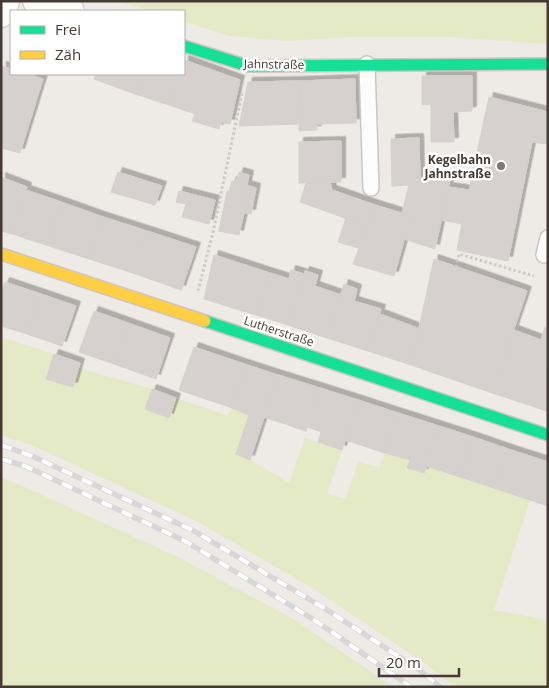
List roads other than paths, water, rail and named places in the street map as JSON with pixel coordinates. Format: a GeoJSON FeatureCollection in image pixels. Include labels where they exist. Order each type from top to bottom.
{"type":"FeatureCollection","features":[{"type":"Feature","properties":{"kind":"street"},"geometry":{"type":"LineString","coordinates":[[1,13],[5,1]]}},
{"type":"Feature","properties":{"kind":"street"},"geometry":{"type":"LineString","coordinates":[[37,1],[67,10]]}},
{"type":"Feature","properties":{"kind":"street","name":"Jahnstraße"},"geometry":{"type":"LineString","coordinates":[[185,46],[248,66],[548,64]]}},
{"type":"Feature","properties":{"kind":"street","name":"Lutherstraße"},"geometry":{"type":"LineString","coordinates":[[1,254],[548,435]]}},
{"type":"Feature","properties":{"kind":"lane"},"geometry":{"type":"LineString","coordinates":[[367,64],[371,188]]}},
{"type":"Feature","properties":{"kind":"lane"},"geometry":{"type":"LineString","coordinates":[[544,254],[548,238]]}},
{"type":"Feature","properties":{"kind":"railway"},"geometry":{"type":"LineString","coordinates":[[1,445],[32,456],[192,530],[324,608],[421,671],[440,687]]}},
{"type":"Feature","properties":{"kind":"railway"},"geometry":{"type":"LineString","coordinates":[[1,459],[25,466],[185,541],[316,621],[411,687]]}},
{"type":"Feature","properties":{"kind":"place","name":"Kegelbahn Jahnstraße"},"geometry":{"type":"Point","coordinates":[501,166]}}]}
